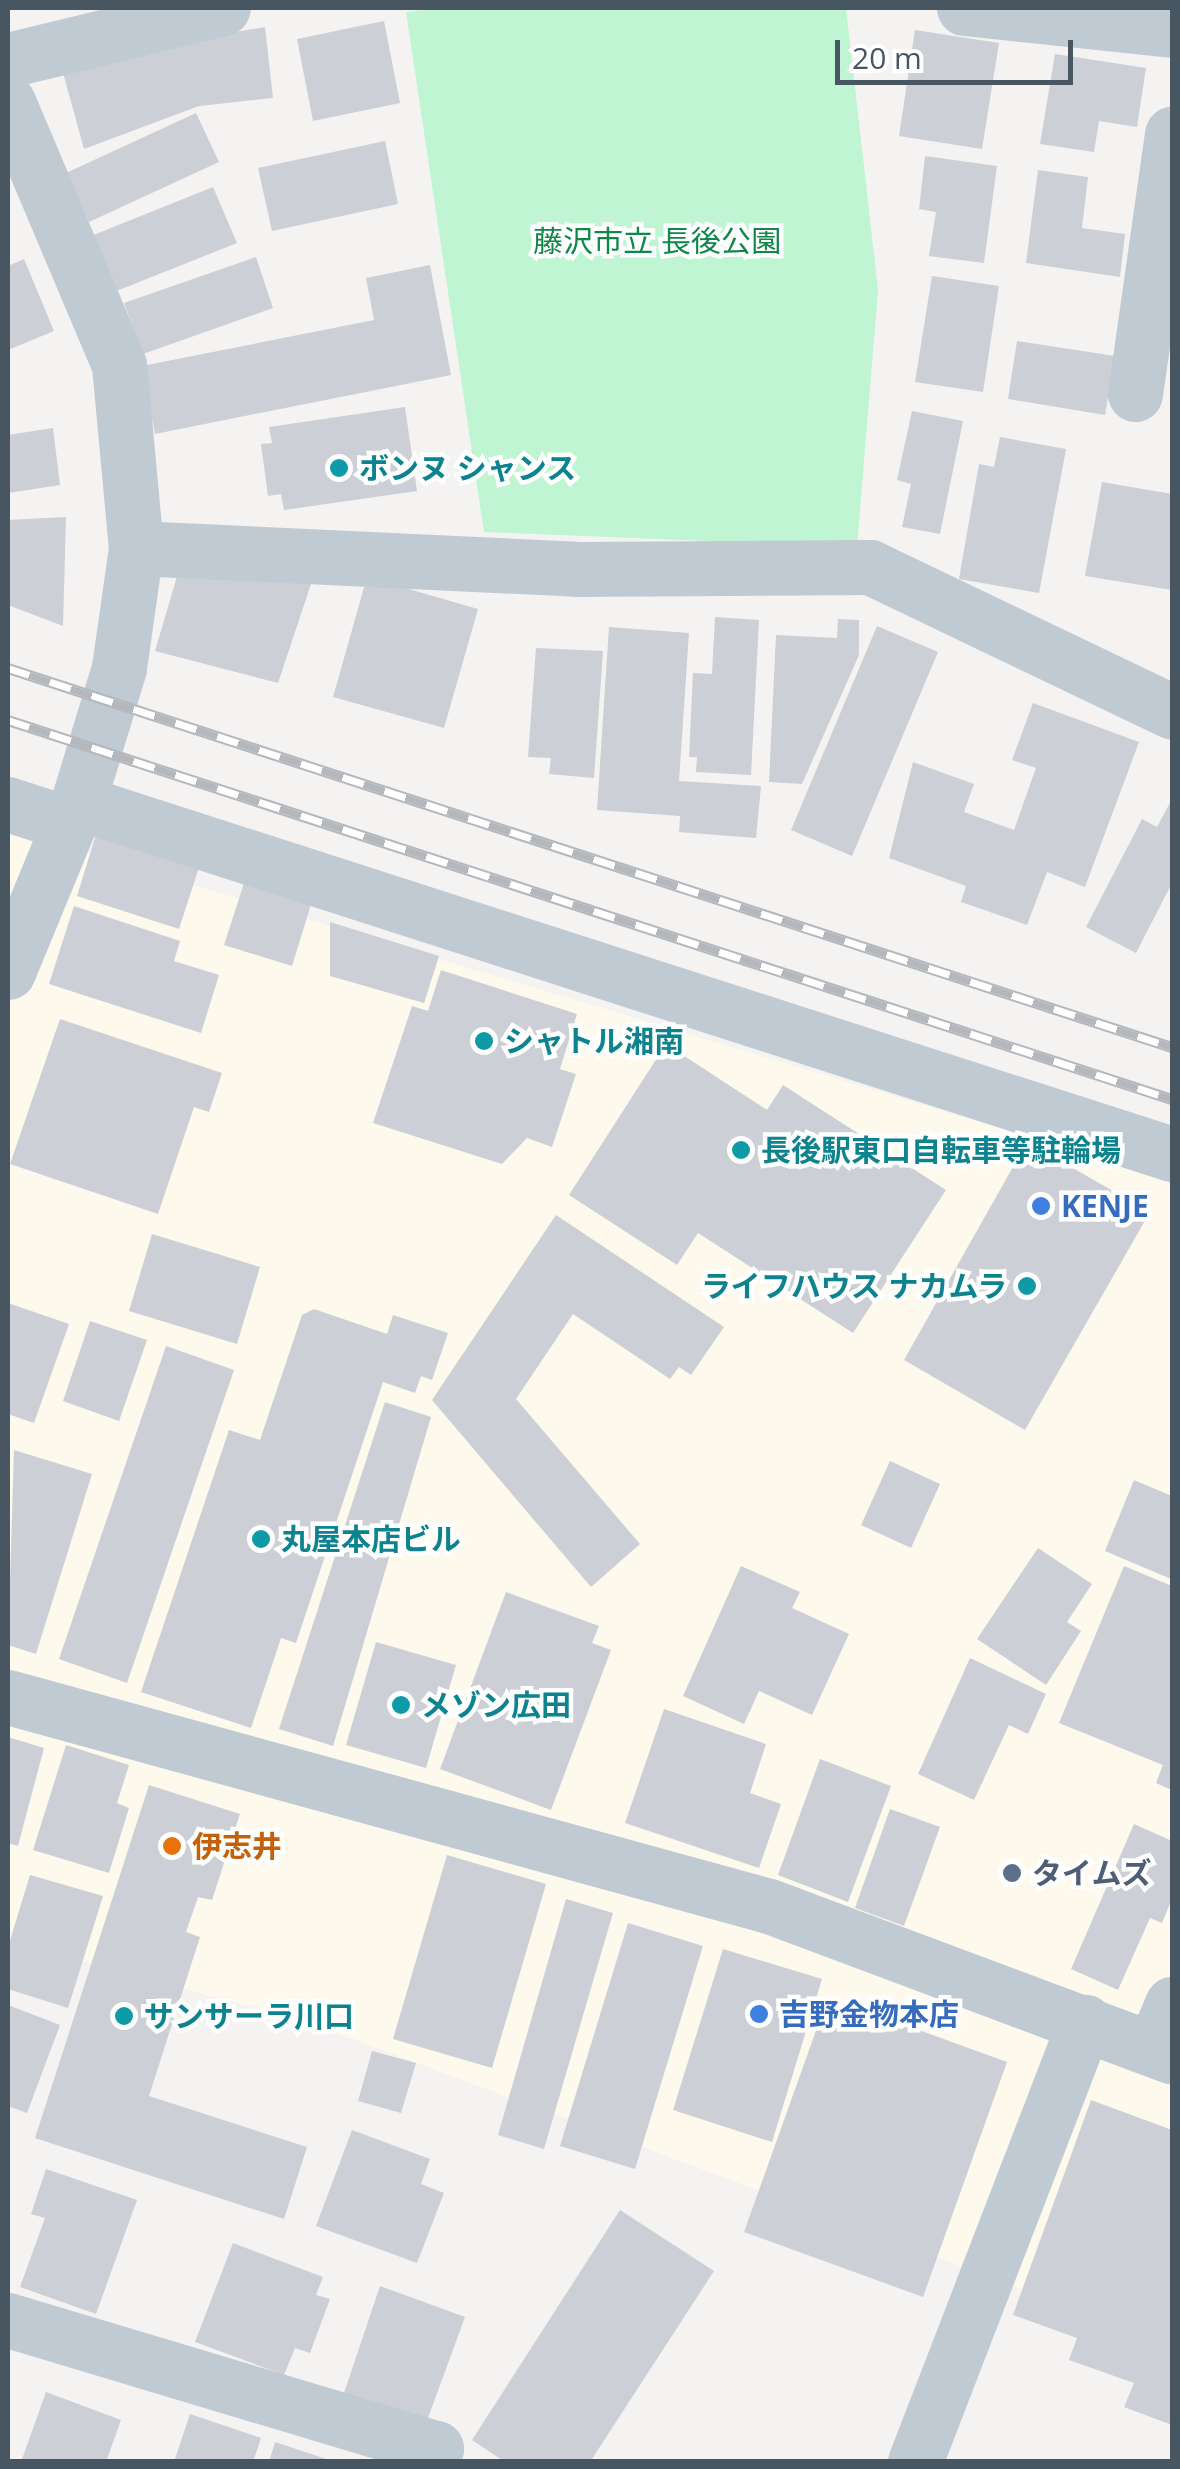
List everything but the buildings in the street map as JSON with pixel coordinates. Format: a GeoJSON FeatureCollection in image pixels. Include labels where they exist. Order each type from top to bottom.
{"type":"FeatureCollection","features":[{"type":"Feature","properties":{"kind":"street"},"geometry":{"type":"LineString","coordinates":[[8,60],[223,8]]}},
{"type":"Feature","properties":{"kind":"street"},"geometry":{"type":"LineString","coordinates":[[992,10],[1172,30]]}},
{"type":"Feature","properties":{"kind":"street"},"geometry":{"type":"LineString","coordinates":[[8,102],[118,364],[136,548],[119,668],[74,813],[8,972]]}},
{"type":"Feature","properties":{"kind":"street"},"geometry":{"type":"LineString","coordinates":[[1135,394],[1172,134]]}},
{"type":"Feature","properties":{"kind":"street"},"geometry":{"type":"LineString","coordinates":[[136,548],[578,569],[870,568],[1172,712]]}},
{"type":"Feature","properties":{"kind":"street"},"geometry":{"type":"LineString","coordinates":[[8,804],[74,813],[1172,1154]]}},
{"type":"Feature","properties":{"kind":"street"},"geometry":{"type":"LineString","coordinates":[[8,1697],[769,1906],[1084,2022],[1166,2036]]}},
{"type":"Feature","properties":{"kind":"street"},"geometry":{"type":"LineString","coordinates":[[915,2462],[1084,2022]]}},
{"type":"Feature","properties":{"kind":"street"},"geometry":{"type":"LineString","coordinates":[[8,2320],[436,2448],[432,2462]]}},
{"type":"Feature","properties":{"kind":"shaded area"},"geometry":{"type":"Polygon","coordinates":[[[8,829],[1172,1180],[1172,2345],[310,2023],[8,1941],[8,829]]]}},
{"type":"Feature","properties":{"kind":"green space","name":"藤沢市立 長後公園"},"geometry":{"type":"Polygon","coordinates":[[[448,8],[846,8],[878,290],[857,547],[484,532],[406,12],[448,8]]]}},
{"type":"Feature","properties":{"kind":"railway"},"geometry":{"type":"LineString","coordinates":[[8,668],[1172,1047]]}},
{"type":"Feature","properties":{"kind":"railway"},"geometry":{"type":"LineString","coordinates":[[8,720],[1172,1099]]}},
{"type":"Feature","properties":{"kind":"place","name":"ボンヌ シャンス"},"geometry":{"type":"Point","coordinates":[339,468]}},
{"type":"Feature","properties":{"kind":"place","name":"シャトル湘南"},"geometry":{"type":"Point","coordinates":[484,1041]}},
{"type":"Feature","properties":{"kind":"place","name":"長後駅東口自転車等駐輪場"},"geometry":{"type":"Point","coordinates":[741,1150]}},
{"type":"Feature","properties":{"kind":"place","name":"KENJE"},"geometry":{"type":"Point","coordinates":[1041,1206]}},
{"type":"Feature","properties":{"kind":"place","name":"ライフハウス ナカムラ"},"geometry":{"type":"Point","coordinates":[1027,1286]}},
{"type":"Feature","properties":{"kind":"place","name":"丸屋本店ビル"},"geometry":{"type":"Point","coordinates":[261,1539]}},
{"type":"Feature","properties":{"kind":"place","name":"メゾン広田"},"geometry":{"type":"Point","coordinates":[401,1705]}},
{"type":"Feature","properties":{"kind":"place","name":"伊志井"},"geometry":{"type":"Point","coordinates":[172,1846]}},
{"type":"Feature","properties":{"kind":"place","name":"タイムズ"},"geometry":{"type":"Point","coordinates":[1012,1873]}},
{"type":"Feature","properties":{"kind":"place","name":"吉野金物本店"},"geometry":{"type":"Point","coordinates":[759,2014]}},
{"type":"Feature","properties":{"kind":"place","name":"サンサーラ川口"},"geometry":{"type":"Point","coordinates":[124,2016]}}]}
